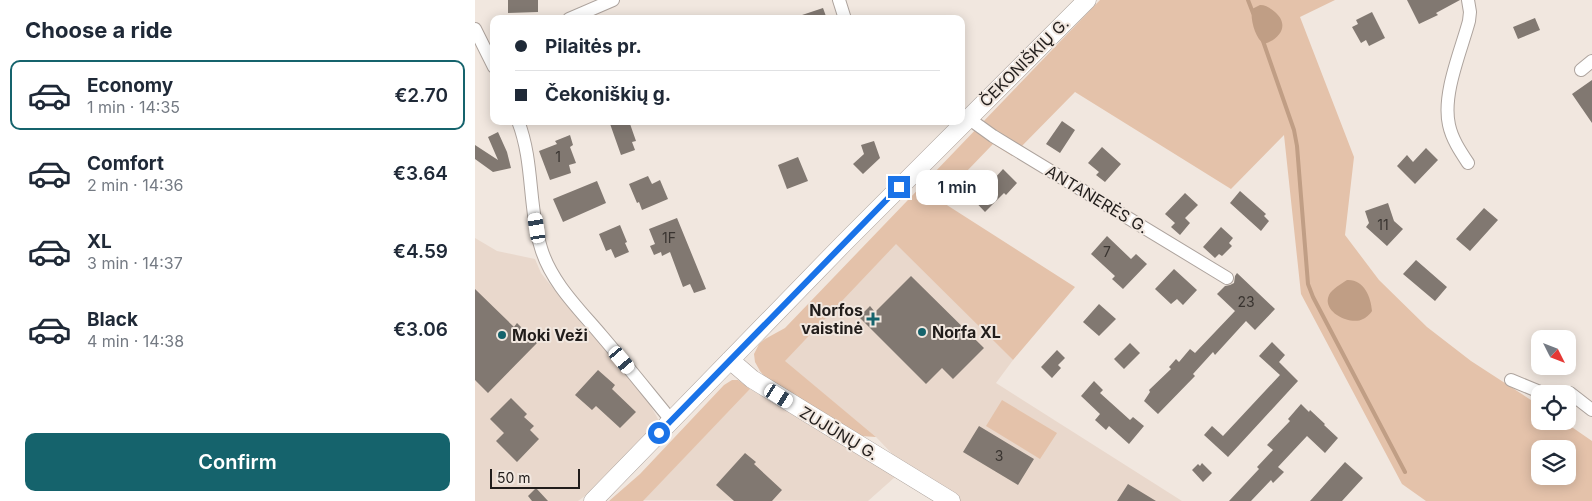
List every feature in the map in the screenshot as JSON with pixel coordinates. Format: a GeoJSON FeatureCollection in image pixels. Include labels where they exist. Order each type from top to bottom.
{"type":"FeatureCollection","features":[{"type":"Feature","properties":{"kind":"main road","name":"ČEKONIŠKIŲ G."},"geometry":{"type":"LineString","coordinates":[[965,121],[1087,0]]}},
{"type":"Feature","properties":{"kind":"main road","name":"ČEKONIŠKIŲ G."},"geometry":{"type":"LineString","coordinates":[[593,501],[961,125]]}},
{"type":"Feature","properties":{"kind":"main road","name":"ZUJŪNŲ G."},"geometry":{"type":"LineString","coordinates":[[730,360],[765,388],[951,501]]}},
{"type":"Feature","properties":{"kind":"street"},"geometry":{"type":"LineString","coordinates":[[578,15],[613,0]]}},
{"type":"Feature","properties":{"kind":"street"},"geometry":{"type":"LineString","coordinates":[[839,0],[844,15]]}},
{"type":"Feature","properties":{"kind":"street"},"geometry":{"type":"LineString","coordinates":[[1467,0],[1470,12],[1469,21],[1449,89],[1447,106],[1449,126],[1456,144],[1468,163]]}},
{"type":"Feature","properties":{"kind":"street"},"geometry":{"type":"LineString","coordinates":[[475,29],[490,50]]}},
{"type":"Feature","properties":{"kind":"street"},"geometry":{"type":"LineString","coordinates":[[1581,70],[1592,61]]}},
{"type":"Feature","properties":{"kind":"street","name":"ANTANERĖS G."},"geometry":{"type":"LineString","coordinates":[[968,118],[993,136],[1227,278]]}},
{"type":"Feature","properties":{"kind":"street"},"geometry":{"type":"LineString","coordinates":[[519,125],[526,145],[540,248],[547,265],[569,298],[671,420]]}},
{"type":"Feature","properties":{"kind":"street"},"geometry":{"type":"LineString","coordinates":[[1511,380],[1540,392],[1570,393],[1592,410]]}},
{"type":"Feature","properties":{"kind":"shaded area"},"geometry":{"type":"Polygon","coordinates":[[[1100,0],[1335,0],[1300,17],[1354,157],[1345,235],[1379,280],[1427,327],[1471,361],[1531,400],[1531,430],[1576,430],[1592,441],[1592,501],[1426,501],[1402,484],[1301,294],[1284,135],[1231,189],[1075,92],[1012,156],[993,144],[939,200],[1075,287],[1013,360],[896,244],[785,361],[876,437],[861,436],[766,378],[755,362],[754,354],[759,344],[785,328],[1100,0]]]}},
{"type":"Feature","properties":{"kind":"shaded area"},"geometry":{"type":"Polygon","coordinates":[[[1260,5],[1266,6],[1273,11],[1282,22],[1281,31],[1275,39],[1264,44],[1256,33],[1252,18],[1252,9],[1260,5]]]}},
{"type":"Feature","properties":{"kind":"shaded area"},"geometry":{"type":"Polygon","coordinates":[[[475,238],[497,251],[535,259],[541,273],[548,282],[644,394],[658,419],[658,424],[603,483],[578,501],[475,501],[475,238]]]}},
{"type":"Feature","properties":{"kind":"shaded area"},"geometry":{"type":"Polygon","coordinates":[[[896,243],[1013,360],[996,383],[1182,501],[959,501],[901,463],[876,437],[784,361],[896,243]]]}},
{"type":"Feature","properties":{"kind":"shaded area"},"geometry":{"type":"Polygon","coordinates":[[[1347,280],[1358,282],[1366,290],[1370,300],[1372,311],[1368,316],[1358,321],[1345,319],[1333,312],[1329,307],[1330,293],[1347,280]]]}},
{"type":"Feature","properties":{"kind":"shaded area"},"geometry":{"type":"Polygon","coordinates":[[[732,380],[738,380],[750,389],[643,501],[609,501],[640,474],[724,385],[732,380]]]}},
{"type":"Feature","properties":{"kind":"shaded area"},"geometry":{"type":"Polygon","coordinates":[[[750,389],[895,477],[868,501],[643,500],[750,389]]]}},
{"type":"Feature","properties":{"kind":"shaded area"},"geometry":{"type":"Polygon","coordinates":[[[1002,400],[1057,433],[1040,459],[986,426],[1002,400]]]}},
{"type":"Feature","properties":{"kind":"building"},"geometry":{"type":"Polygon","coordinates":[[[508,0],[538,0],[538,12],[508,13],[508,0]]]}},
{"type":"Feature","properties":{"kind":"building"},"geometry":{"type":"Polygon","coordinates":[[[1407,0],[1460,0],[1436,13],[1438,15],[1419,24],[1407,0]]]}},
{"type":"Feature","properties":{"kind":"building"},"geometry":{"type":"Polygon","coordinates":[[[823,8],[826,15],[802,15],[823,8]]]}},
{"type":"Feature","properties":{"kind":"building"},"geometry":{"type":"Polygon","coordinates":[[[1372,12],[1385,38],[1369,46],[1366,40],[1361,43],[1352,27],[1358,24],[1356,20],[1372,12]]]}},
{"type":"Feature","properties":{"kind":"building"},"geometry":{"type":"Polygon","coordinates":[[[1535,18],[1540,30],[1518,39],[1513,27],[1535,18]]]}},
{"type":"Feature","properties":{"kind":"building"},"geometry":{"type":"Polygon","coordinates":[[[1592,80],[1592,123],[1572,94],[1592,80]]]}},
{"type":"Feature","properties":{"kind":"building"},"geometry":{"type":"Polygon","coordinates":[[[1062,121],[1075,130],[1060,153],[1046,144],[1062,121]]]}},
{"type":"Feature","properties":{"kind":"building"},"geometry":{"type":"Polygon","coordinates":[[[610,125],[630,125],[636,141],[632,142],[635,150],[621,155],[610,125]]]}},
{"type":"Feature","properties":{"kind":"building"},"geometry":{"type":"Polygon","coordinates":[[[498,132],[507,152],[511,168],[493,172],[475,159],[475,145],[498,160],[488,137],[498,132]]]}},
{"type":"Feature","properties":{"kind":"building"},"geometry":{"type":"Polygon","coordinates":[[[570,135],[573,145],[570,147],[576,163],[569,165],[571,173],[550,180],[539,151],[557,144],[555,141],[570,135]]]}},
{"type":"Feature","properties":{"kind":"building"},"geometry":{"type":"Polygon","coordinates":[[[874,141],[880,158],[863,174],[853,164],[864,154],[861,145],[874,141]]]}},
{"type":"Feature","properties":{"kind":"building"},"geometry":{"type":"Polygon","coordinates":[[[1102,147],[1121,164],[1105,182],[1096,175],[1099,172],[1088,163],[1102,147]]]}},
{"type":"Feature","properties":{"kind":"building"},"geometry":{"type":"Polygon","coordinates":[[[1426,148],[1438,160],[1415,184],[1397,166],[1407,155],[1413,162],[1426,148]]]}},
{"type":"Feature","properties":{"kind":"building"},"geometry":{"type":"Polygon","coordinates":[[[798,157],[808,181],[787,189],[778,165],[798,157]]]}},
{"type":"Feature","properties":{"kind":"building"},"geometry":{"type":"Polygon","coordinates":[[[1003,169],[1017,183],[1006,195],[1004,193],[985,212],[968,194],[989,173],[995,178],[1003,169]]]}},
{"type":"Feature","properties":{"kind":"building"},"geometry":{"type":"Polygon","coordinates":[[[648,176],[652,184],[660,180],[668,199],[642,210],[629,184],[648,176]]]}},
{"type":"Feature","properties":{"kind":"building"},"geometry":{"type":"Polygon","coordinates":[[[597,181],[606,203],[563,222],[553,199],[597,181]]]}},
{"type":"Feature","properties":{"kind":"building"},"geometry":{"type":"Polygon","coordinates":[[[1240,191],[1266,214],[1264,216],[1269,221],[1261,231],[1230,203],[1240,191]]]}},
{"type":"Feature","properties":{"kind":"building"},"geometry":{"type":"Polygon","coordinates":[[[1185,193],[1198,205],[1185,218],[1190,223],[1180,235],[1171,227],[1175,223],[1165,214],[1185,193]]]}},
{"type":"Feature","properties":{"kind":"building"},"geometry":{"type":"Polygon","coordinates":[[[1388,203],[1394,221],[1403,229],[1387,246],[1366,227],[1369,223],[1365,211],[1388,203]]]}},
{"type":"Feature","properties":{"kind":"building"},"geometry":{"type":"Polygon","coordinates":[[[1484,208],[1498,220],[1470,251],[1456,239],[1484,208]]]}},
{"type":"Feature","properties":{"kind":"building"},"geometry":{"type":"Polygon","coordinates":[[[677,218],[706,289],[694,293],[690,284],[683,287],[670,252],[662,256],[661,252],[654,255],[650,246],[655,244],[649,229],[677,218]]]}},
{"type":"Feature","properties":{"kind":"building"},"geometry":{"type":"Polygon","coordinates":[[[620,225],[629,252],[615,258],[611,249],[606,251],[599,234],[620,225]]]}},
{"type":"Feature","properties":{"kind":"building"},"geometry":{"type":"Polygon","coordinates":[[[1221,227],[1233,238],[1229,243],[1232,246],[1222,256],[1219,254],[1215,258],[1203,247],[1221,227]]]}},
{"type":"Feature","properties":{"kind":"building"},"geometry":{"type":"Polygon","coordinates":[[[1107,236],[1131,259],[1136,254],[1147,264],[1123,289],[1112,279],[1115,276],[1091,254],[1107,236]]]}},
{"type":"Feature","properties":{"kind":"building"},"geometry":{"type":"Polygon","coordinates":[[[1416,260],[1447,287],[1435,301],[1403,274],[1416,260]]]}},
{"type":"Feature","properties":{"kind":"building"},"geometry":{"type":"Polygon","coordinates":[[[1174,269],[1197,290],[1183,305],[1177,299],[1171,304],[1155,289],[1174,269]]]}},
{"type":"Feature","properties":{"kind":"building"},"geometry":{"type":"Polygon","coordinates":[[[1237,273],[1275,309],[1255,330],[1246,321],[1215,355],[1213,352],[1193,374],[1195,376],[1158,414],[1144,401],[1150,392],[1149,390],[1171,369],[1169,367],[1176,359],[1179,362],[1190,349],[1195,353],[1235,311],[1217,294],[1225,286],[1234,283],[1237,273]]]}},
{"type":"Feature","properties":{"kind":"building","name":"Norfa XL"},"geometry":{"type":"Polygon","coordinates":[[[911,276],[984,348],[953,379],[942,368],[926,384],[859,317],[870,306],[875,312],[911,276]]]}},
{"type":"Feature","properties":{"kind":"building","name":"Moki Veži"},"geometry":{"type":"Polygon","coordinates":[[[475,289],[514,327],[517,323],[537,343],[488,393],[475,380],[475,289]]]}},
{"type":"Feature","properties":{"kind":"building"},"geometry":{"type":"Polygon","coordinates":[[[1099,304],[1116,319],[1099,336],[1083,322],[1099,304]]]}},
{"type":"Feature","properties":{"kind":"building"},"geometry":{"type":"Polygon","coordinates":[[[1272,342],[1285,355],[1279,362],[1298,381],[1228,457],[1204,435],[1212,426],[1223,436],[1280,375],[1259,356],[1272,342]]]}},
{"type":"Feature","properties":{"kind":"building"},"geometry":{"type":"Polygon","coordinates":[[[1130,343],[1140,353],[1124,369],[1114,359],[1130,343]]]}},
{"type":"Feature","properties":{"kind":"building"},"geometry":{"type":"Polygon","coordinates":[[[1057,350],[1065,358],[1058,365],[1061,368],[1052,378],[1041,367],[1057,350]]]}},
{"type":"Feature","properties":{"kind":"building"},"geometry":{"type":"Polygon","coordinates":[[[598,370],[615,385],[612,389],[636,412],[620,428],[596,406],[592,410],[575,395],[598,370]]]}},
{"type":"Feature","properties":{"kind":"building"},"geometry":{"type":"Polygon","coordinates":[[[1094,381],[1103,390],[1100,393],[1130,420],[1133,417],[1144,426],[1129,444],[1109,426],[1106,430],[1095,420],[1100,414],[1081,396],[1094,381]]]}},
{"type":"Feature","properties":{"kind":"building"},"geometry":{"type":"Polygon","coordinates":[[[511,398],[527,414],[524,417],[534,426],[530,430],[539,439],[517,462],[496,441],[504,433],[490,419],[511,398]]]}},
{"type":"Feature","properties":{"kind":"building"},"geometry":{"type":"Polygon","coordinates":[[[1301,404],[1309,412],[1310,410],[1338,438],[1325,453],[1307,436],[1278,467],[1284,472],[1273,483],[1271,480],[1251,501],[1229,501],[1259,469],[1257,467],[1273,450],[1267,445],[1290,421],[1288,419],[1301,404]]]}},
{"type":"Feature","properties":{"kind":"building"},"geometry":{"type":"Polygon","coordinates":[[[979,426],[1034,459],[1018,485],[963,452],[979,426]]]}},
{"type":"Feature","properties":{"kind":"building"},"geometry":{"type":"Polygon","coordinates":[[[745,453],[782,490],[772,501],[734,501],[716,485],[745,453]]]}},
{"type":"Feature","properties":{"kind":"building"},"geometry":{"type":"Polygon","coordinates":[[[1345,462],[1363,478],[1342,501],[1310,501],[1345,462]]]}},
{"type":"Feature","properties":{"kind":"building"},"geometry":{"type":"Polygon","coordinates":[[[1202,463],[1212,473],[1203,482],[1192,470],[1202,463]]]}},
{"type":"Feature","properties":{"kind":"building"},"geometry":{"type":"Polygon","coordinates":[[[1128,484],[1156,501],[1117,501],[1128,484]]]}},
{"type":"Feature","properties":{"kind":"building"},"geometry":{"type":"Polygon","coordinates":[[[536,488],[548,501],[532,501],[528,496],[536,488]]]}},
{"type":"Feature","properties":{"kind":"waterway"},"geometry":{"type":"LineString","coordinates":[[1248,0],[1253,13]]}},
{"type":"Feature","properties":{"kind":"waterway"},"geometry":{"type":"LineString","coordinates":[[1263,41],[1294,130],[1297,146],[1308,284],[1313,297],[1405,472]]}},
{"type":"Feature","properties":{"kind":"place","name":"Norfos vaistinė"},"geometry":{"type":"Point","coordinates":[873,319]}},
{"type":"Feature","properties":{"kind":"place","name":"Norfa XL"},"geometry":{"type":"Point","coordinates":[922,332]}},
{"type":"Feature","properties":{"kind":"place","name":"Moki Veži"},"geometry":{"type":"Point","coordinates":[502,335]}},
{"type":"Feature","properties":{"kind":"route"},"geometry":{"type":"LineString","coordinates":[[659,433],[899,187]]}}]}
